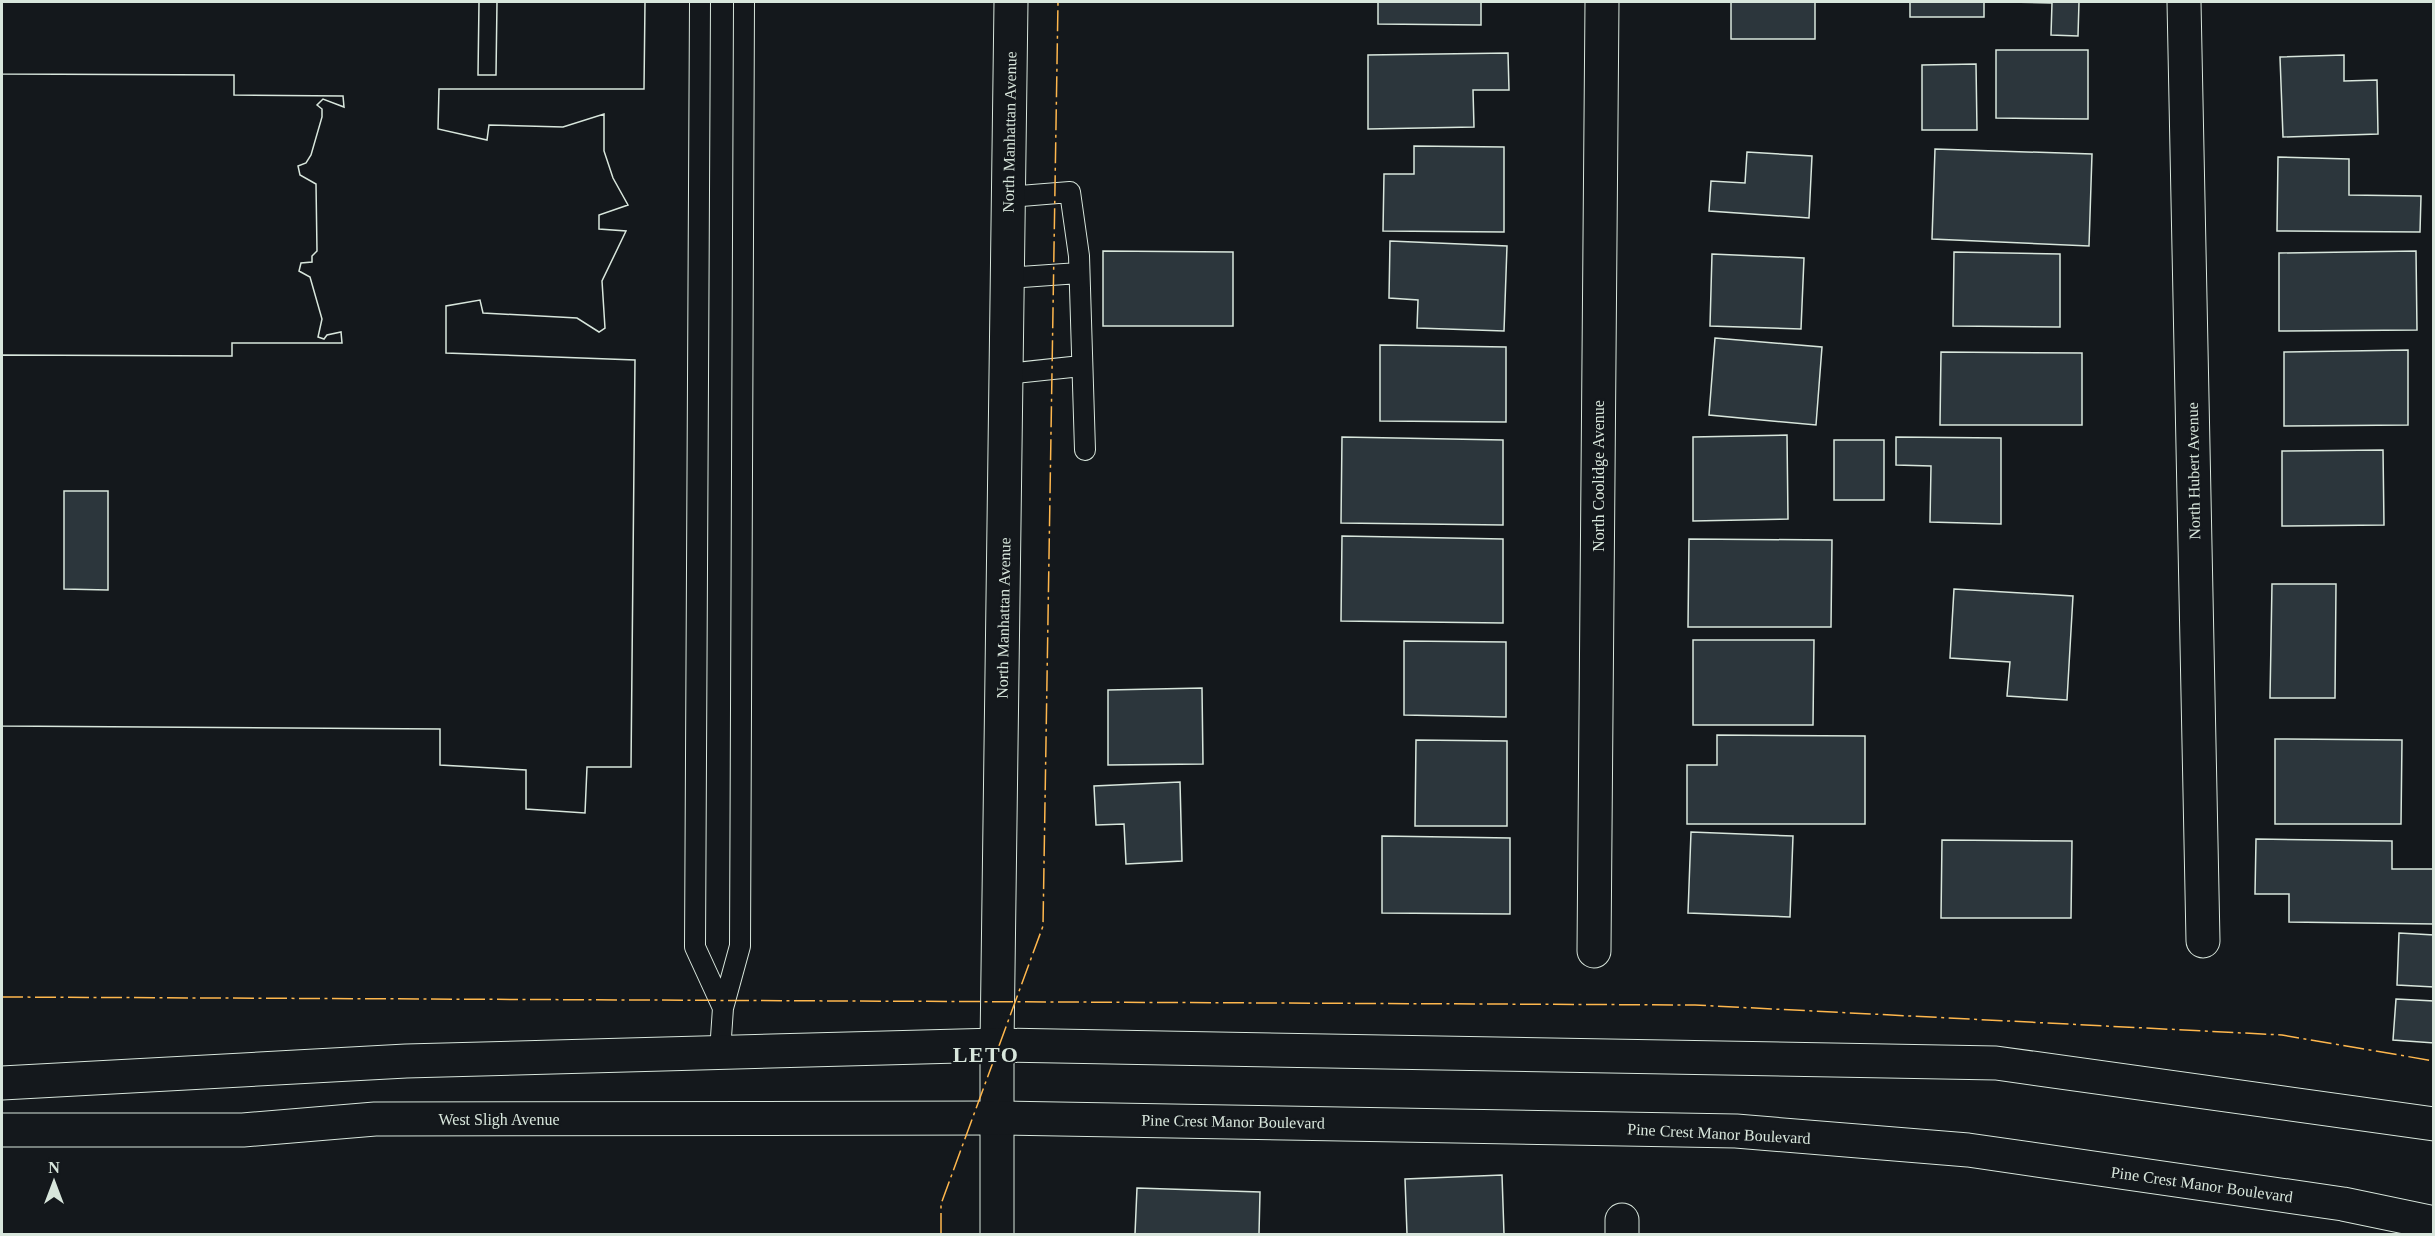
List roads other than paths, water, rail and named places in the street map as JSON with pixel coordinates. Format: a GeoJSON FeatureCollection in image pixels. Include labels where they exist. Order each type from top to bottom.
{"type":"FeatureCollection","features":[{"type":"Feature","properties":{"kind":"main road","name":"North Manhattan Avenue"},"geometry":{"type":"LineString","coordinates":[[997,1234],[997,1045],[1011,2]]}},
{"type":"Feature","properties":{"kind":"main road","name":"North Coolidge Avenue"},"geometry":{"type":"LineString","coordinates":[[1594,951],[1602,2]]}},
{"type":"Feature","properties":{"kind":"main road","name":"North Hubert Avenue"},"geometry":{"type":"LineString","coordinates":[[2184,2],[2203,940]]}},
{"type":"Feature","properties":{"kind":"main road"},"geometry":{"type":"LineString","coordinates":[[2,1083],[406,1061],[997,1045],[1996,1063],[2433,1124]]}},
{"type":"Feature","properties":{"kind":"main road","name":"West Sligh Avenue"},"geometry":{"type":"LineString","coordinates":[[2,1130],[243,1130],[375,1119],[998,1118]]}},
{"type":"Feature","properties":{"kind":"main road","name":"Pine Crest Manor Boulevard"},"geometry":{"type":"LineString","coordinates":[[998,1118],[1736,1131],[1968,1150],[2343,1204],[2433,1223]]}},
{"type":"Feature","properties":{"kind":"lane"},"geometry":{"type":"LineString","coordinates":[[700,2],[695,947],[723,1008]]}},
{"type":"Feature","properties":{"kind":"lane"},"geometry":{"type":"LineString","coordinates":[[720,1052],[723,1008],[740,946],[744,2]]}},
{"type":"Feature","properties":{"kind":"lane"},"geometry":{"type":"LineString","coordinates":[[1008,196],[1070,192],[1079,273],[1085,450]]}},
{"type":"Feature","properties":{"kind":"lane"},"geometry":{"type":"LineString","coordinates":[[1007,279],[1079,273]]}},
{"type":"Feature","properties":{"kind":"lane"},"geometry":{"type":"LineString","coordinates":[[1006,374],[1081,366]]}},
{"type":"Feature","properties":{"kind":"district","name":"LETO"},"geometry":{"type":"Point","coordinates":[986,1054]}}]}
